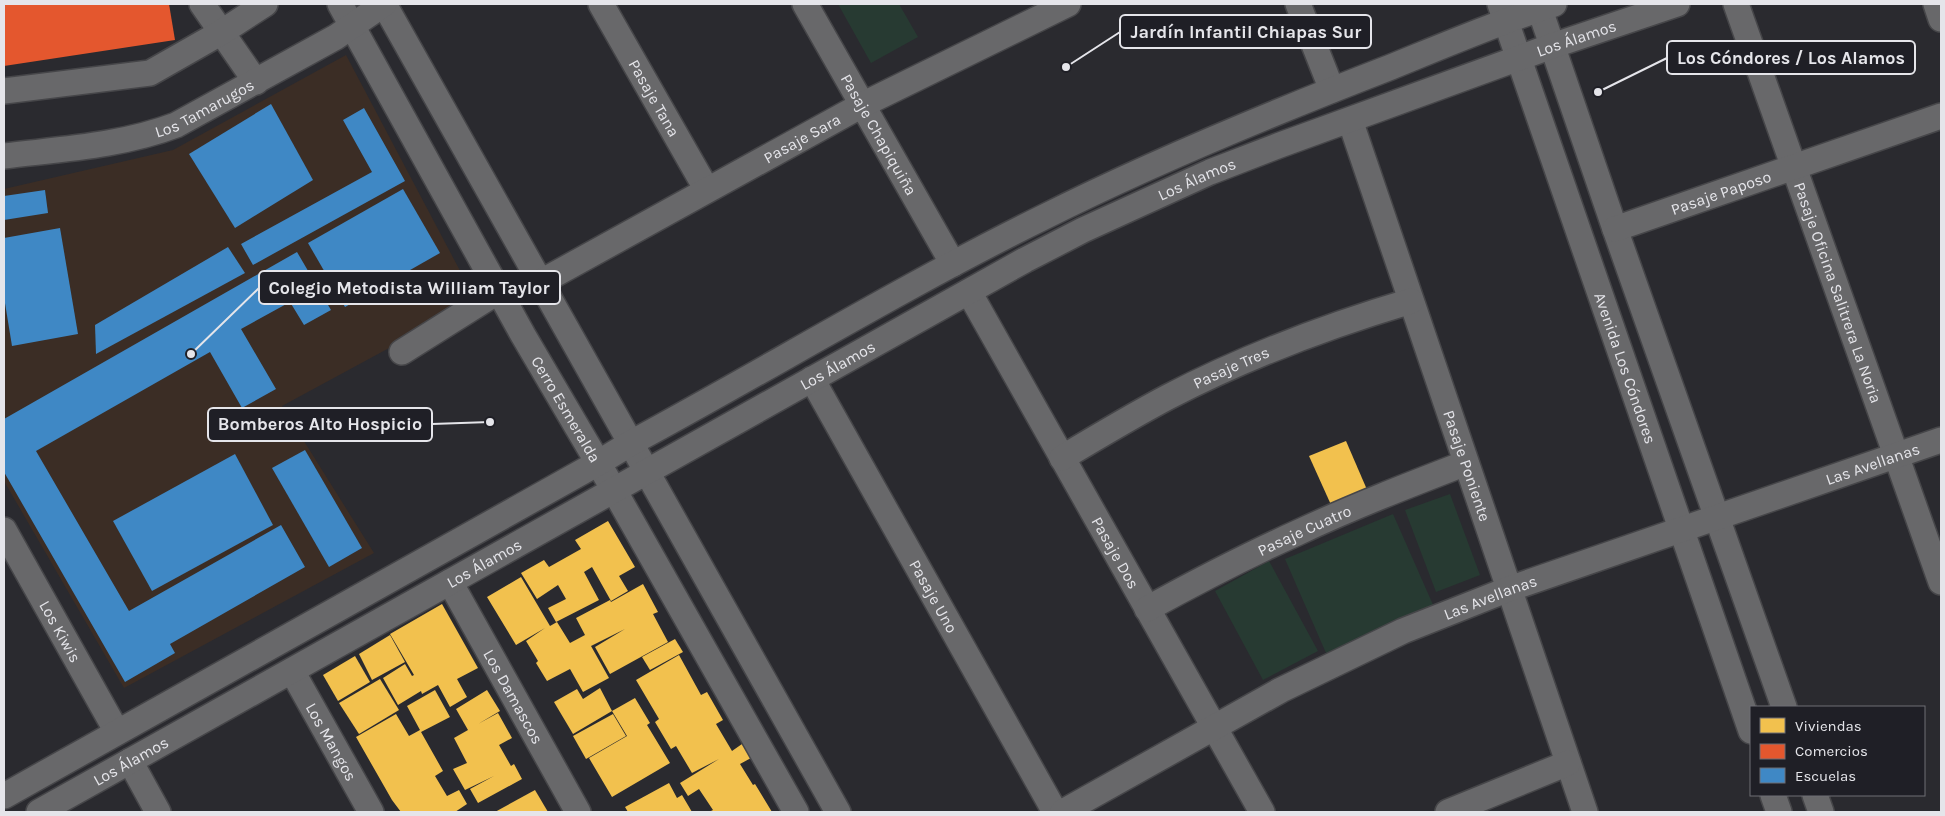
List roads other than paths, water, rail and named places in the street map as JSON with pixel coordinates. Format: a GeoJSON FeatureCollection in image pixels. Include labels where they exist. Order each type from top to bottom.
{"type":"FeatureCollection","features":[{"type":"Feature","properties":{"kind":"street"},"geometry":{"type":"LineString","coordinates":[[202,4],[256,82]]}},
{"type":"Feature","properties":{"kind":"street"},"geometry":{"type":"LineString","coordinates":[[4,91],[143,75],[158,70],[266,4]]}},
{"type":"Feature","properties":{"kind":"street"},"geometry":{"type":"LineString","coordinates":[[384,4],[838,812]]}},
{"type":"Feature","properties":{"kind":"street","name":"Los Tamarugos"},"geometry":{"type":"LineString","coordinates":[[4,156],[123,140],[160,131],[195,116],[336,37],[346,14],[384,4]]}},
{"type":"Feature","properties":{"kind":"street","name":"Pasaje Tana"},"geometry":{"type":"LineString","coordinates":[[601,4],[707,190]]}},
{"type":"Feature","properties":{"kind":"street","name":"Pasaje Chapiquiña"},"geometry":{"type":"LineString","coordinates":[[805,4],[953,264]]}},
{"type":"Feature","properties":{"kind":"street","name":"Pasaje Sara"},"geometry":{"type":"LineString","coordinates":[[541,282],[862,105],[1068,4]]}},
{"type":"Feature","properties":{"kind":"street"},"geometry":{"type":"LineString","coordinates":[[1298,4],[1332,90]]}},
{"type":"Feature","properties":{"kind":"street","name":"Los Álamos"},"geometry":{"type":"LineString","coordinates":[[39,812],[1083,230],[1210,172],[1552,46],[1677,4]]}},
{"type":"Feature","properties":{"kind":"street","name":"Pasaje Oficina Salitrera La Noria"},"geometry":{"type":"LineString","coordinates":[[1736,4],[1941,582]]}},
{"type":"Feature","properties":{"kind":"street"},"geometry":{"type":"LineString","coordinates":[[1936,4],[1941,20]]}},
{"type":"Feature","properties":{"kind":"street"},"geometry":{"type":"LineString","coordinates":[[1544,5],[1552,46],[1784,706]]}},
{"type":"Feature","properties":{"kind":"street","name":"Los Álamos"},"geometry":{"type":"LineString","coordinates":[[4,796],[631,443],[953,264],[1039,219],[1195,146],[1332,90],[1503,13],[1544,5]]}},
{"type":"Feature","properties":{"kind":"street","name":"Avenida Los Cóndores"},"geometry":{"type":"LineString","coordinates":[[1503,13],[1750,728]]}},
{"type":"Feature","properties":{"kind":"street","name":"Cerro Esmeralda"},"geometry":{"type":"LineString","coordinates":[[346,14],[523,335],[614,490],[796,812]]}},
{"type":"Feature","properties":{"kind":"street","name":"Pasaje Paposo"},"geometry":{"type":"LineString","coordinates":[[1615,230],[1941,116]]}},
{"type":"Feature","properties":{"kind":"street","name":"Pasaje Poniente"},"geometry":{"type":"LineString","coordinates":[[1350,120],[1585,812]]}},
{"type":"Feature","properties":{"kind":"street"},"geometry":{"type":"LineString","coordinates":[[402,352],[499,291]]}},
{"type":"Feature","properties":{"kind":"street","name":"Pasaje Dos"},"geometry":{"type":"LineString","coordinates":[[969,292],[1262,812]]}},
{"type":"Feature","properties":{"kind":"street","name":"Pasaje Tres"},"geometry":{"type":"LineString","coordinates":[[1062,458],[1145,410],[1224,370],[1348,320],[1411,301]]}},
{"type":"Feature","properties":{"kind":"street"},"geometry":{"type":"LineString","coordinates":[[523,335],[559,314]]}},
{"type":"Feature","properties":{"kind":"street"},"geometry":{"type":"LineString","coordinates":[[548,378],[582,356]]}},
{"type":"Feature","properties":{"kind":"street","name":"Pasaje Uno"},"geometry":{"type":"LineString","coordinates":[[812,380],[1055,812]]}},
{"type":"Feature","properties":{"kind":"street","name":"Las Avellanas"},"geometry":{"type":"LineString","coordinates":[[1063,812],[1281,690],[1403,631],[1509,589],[1941,440]]}},
{"type":"Feature","properties":{"kind":"street","name":"Pasaje Cuatro"},"geometry":{"type":"LineString","coordinates":[[1147,609],[1220,569],[1296,533],[1380,496],[1466,463]]}},
{"type":"Feature","properties":{"kind":"street","name":"Los Kiwis"},"geometry":{"type":"LineString","coordinates":[[6,539],[117,732]]}},
{"type":"Feature","properties":{"kind":"street","name":"Los Damascos"},"geometry":{"type":"LineString","coordinates":[[450,582],[578,812]]}},
{"type":"Feature","properties":{"kind":"street","name":"Los Mangos"},"geometry":{"type":"LineString","coordinates":[[292,671],[371,812]]}},
{"type":"Feature","properties":{"kind":"street"},"geometry":{"type":"LineString","coordinates":[[130,761],[158,812]]}},
{"type":"Feature","properties":{"kind":"street"},"geometry":{"type":"LineString","coordinates":[[1448,812],[1568,763]]}},
{"type":"Feature","properties":{"kind":"street"},"geometry":{"type":"LineString","coordinates":[[1773,796],[1779,812]]}},
{"type":"Feature","properties":{"kind":"street"},"geometry":{"type":"LineString","coordinates":[[1815,796],[1821,812]]}},
{"type":"Feature","properties":{"kind":"place","name":"Jardín Infantil Chiapas Sur"},"geometry":{"type":"Point","coordinates":[1066,67]}},
{"type":"Feature","properties":{"kind":"place","name":"Los Cóndores / Los Alamos"},"geometry":{"type":"Point","coordinates":[1598,92]}},
{"type":"Feature","properties":{"kind":"place","name":"Colegio Metodista William Taylor"},"geometry":{"type":"Point","coordinates":[191,354]}},
{"type":"Feature","properties":{"kind":"place","name":"Bomberos Alto Hospicio"},"geometry":{"type":"Point","coordinates":[490,422]}}]}
